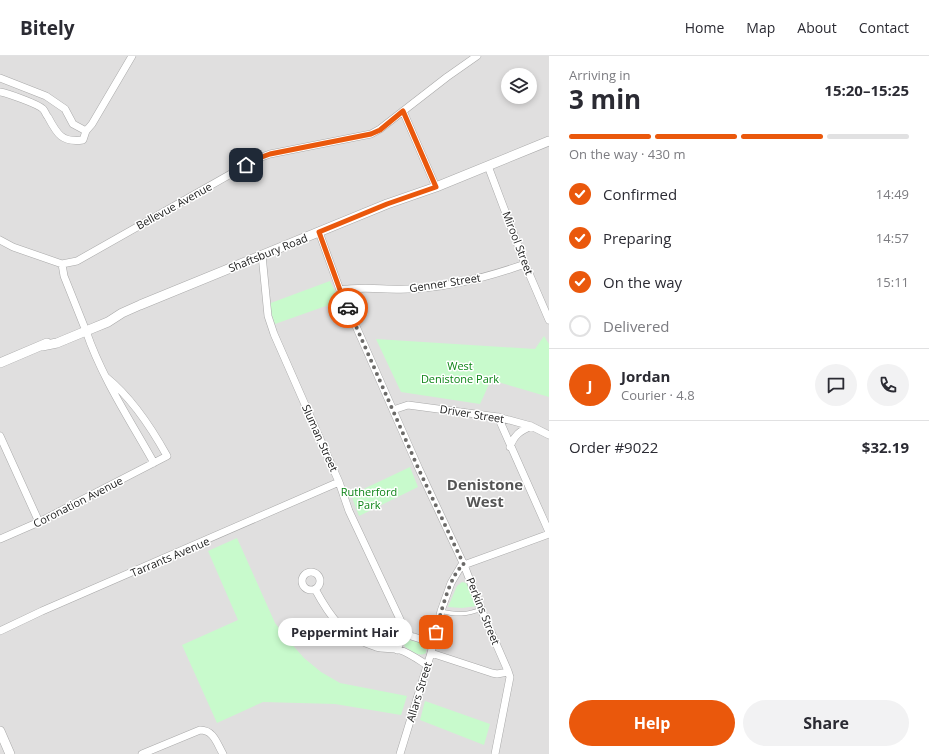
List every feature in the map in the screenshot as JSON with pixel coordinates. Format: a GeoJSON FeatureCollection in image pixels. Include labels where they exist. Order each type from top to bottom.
{"type":"FeatureCollection","features":[{"type":"Feature","properties":{"kind":"street"},"geometry":{"type":"LineString","coordinates":[[0,92],[8,93],[43,109],[55,130],[62,138],[72,142],[82,140],[132,56]]}},
{"type":"Feature","properties":{"kind":"street","name":"Bellevue Avenue"},"geometry":{"type":"LineString","coordinates":[[62,264],[77,260],[259,158],[270,154],[371,134],[380,130],[474,57]]}},
{"type":"Feature","properties":{"kind":"street"},"geometry":{"type":"LineString","coordinates":[[0,78],[46,96],[65,109],[73,124],[86,131]]}},
{"type":"Feature","properties":{"kind":"street"},"geometry":{"type":"LineString","coordinates":[[403,111],[436,187]]}},
{"type":"Feature","properties":{"kind":"street","name":"Shaftsbury Road"},"geometry":{"type":"LineString","coordinates":[[0,363],[85,329],[108,322],[122,313],[387,204],[436,187],[549,141]]}},
{"type":"Feature","properties":{"kind":"street","name":"Mirool Street"},"geometry":{"type":"LineString","coordinates":[[488,166],[525,264],[547,310],[549,320]]}},
{"type":"Feature","properties":{"kind":"street","name":"Perkins Street"},"geometry":{"type":"LineString","coordinates":[[319,232],[340,290],[464,565],[510,677],[494,754]]}},
{"type":"Feature","properties":{"kind":"street"},"geometry":{"type":"LineString","coordinates":[[0,240],[13,247],[62,264],[64,276],[92,348],[106,377],[154,463],[167,456],[149,425],[130,401],[106,377]]}},
{"type":"Feature","properties":{"kind":"street","name":"Sluman Street"},"geometry":{"type":"LineString","coordinates":[[262,256],[268,316],[282,355],[339,482],[349,511],[405,630]]}},
{"type":"Feature","properties":{"kind":"street","name":"Genner Street"},"geometry":{"type":"LineString","coordinates":[[340,290],[357,288],[408,289],[431,287],[498,274],[525,264]]}},
{"type":"Feature","properties":{"kind":"street","name":"Driver Street"},"geometry":{"type":"LineString","coordinates":[[393,410],[408,405],[498,417],[531,426],[549,435]]}},
{"type":"Feature","properties":{"kind":"street"},"geometry":{"type":"LineString","coordinates":[[464,565],[549,533],[498,417]]}},
{"type":"Feature","properties":{"kind":"street"},"geometry":{"type":"LineString","coordinates":[[510,447],[514,436],[531,426]]}},
{"type":"Feature","properties":{"kind":"street"},"geometry":{"type":"LineString","coordinates":[[0,436],[39,522]]}},
{"type":"Feature","properties":{"kind":"street","name":"Coronation Avenue"},"geometry":{"type":"LineString","coordinates":[[0,539],[39,522],[154,463]]}},
{"type":"Feature","properties":{"kind":"street","name":"Tarrants Avenue"},"geometry":{"type":"LineString","coordinates":[[0,631],[339,482]]}},
{"type":"Feature","properties":{"kind":"street","name":"Allars Street"},"geometry":{"type":"LineString","coordinates":[[400,754],[431,653],[441,611],[451,583],[461,566],[464,565]]}},
{"type":"Feature","properties":{"kind":"street"},"geometry":{"type":"LineString","coordinates":[[315,589],[330,616],[340,627],[361,642],[378,647],[401,650],[427,665]]}},
{"type":"Feature","properties":{"kind":"street"},"geometry":{"type":"LineString","coordinates":[[397,650],[405,630],[411,636],[433,644]]}},
{"type":"Feature","properties":{"kind":"street"},"geometry":{"type":"LineString","coordinates":[[431,653],[492,673],[497,674],[508,672]]}},
{"type":"Feature","properties":{"kind":"street"},"geometry":{"type":"LineString","coordinates":[[142,754],[200,730],[206,730],[211,734],[223,754]]}},
{"type":"Feature","properties":{"kind":"street"},"geometry":{"type":"LineString","coordinates":[[0,731],[10,754]]}},
{"type":"Feature","properties":{"kind":"lane"},"geometry":{"type":"LineString","coordinates":[[441,611],[462,615],[481,609]]}},
{"type":"Feature","properties":{"kind":"shaded area"},"geometry":{"type":"Polygon","coordinates":[[[0,56],[549,56],[549,754],[0,754],[0,56]]]}},
{"type":"Feature","properties":{"kind":"green space"},"geometry":{"type":"Polygon","coordinates":[[[330,281],[340,301],[275,324],[268,304],[330,281]]]}},
{"type":"Feature","properties":{"kind":"green space","name":"West Denistone Park"},"geometry":{"type":"Polygon","coordinates":[[[544,336],[549,344],[549,397],[491,380],[480,404],[401,392],[376,339],[535,349],[544,336]]]}},
{"type":"Feature","properties":{"kind":"green space","name":"Rutherford Park"},"geometry":{"type":"Polygon","coordinates":[[[410,467],[418,487],[359,516],[351,495],[410,467]]]}},
{"type":"Feature","properties":{"kind":"green space"},"geometry":{"type":"Polygon","coordinates":[[[237,538],[275,623],[304,658],[321,672],[340,683],[407,696],[401,715],[335,704],[263,702],[217,723],[182,645],[238,620],[208,551],[237,538]]]}},
{"type":"Feature","properties":{"kind":"green space"},"geometry":{"type":"Polygon","coordinates":[[[462,582],[466,583],[477,606],[462,608],[448,607],[457,586],[462,582]]]}},
{"type":"Feature","properties":{"kind":"green space"},"geometry":{"type":"Polygon","coordinates":[[[409,640],[425,644],[426,653],[420,655],[405,647],[404,643],[409,640]]]}},
{"type":"Feature","properties":{"kind":"green space"},"geometry":{"type":"Polygon","coordinates":[[[425,701],[490,724],[484,745],[420,720],[425,701]]]}},
{"type":"Feature","properties":{"kind":"way so far"},"geometry":{"type":"LineString","coordinates":[[348,308],[419,470],[464,565],[461,566],[451,583],[441,611],[436,632]]}},
{"type":"Feature","properties":{"kind":"place","name":"Peppermint Hair"},"geometry":{"type":"Point","coordinates":[436,632]}},
{"type":"Feature","properties":{"kind":"district","name":"Denistone West"},"geometry":{"type":"Point","coordinates":[485,494]}},
{"type":"Feature","properties":{"kind":"route"},"geometry":{"type":"LineString","coordinates":[[246,165],[270,154],[371,134],[380,130],[403,111],[436,187],[387,204],[319,232],[348,308]]}}]}
